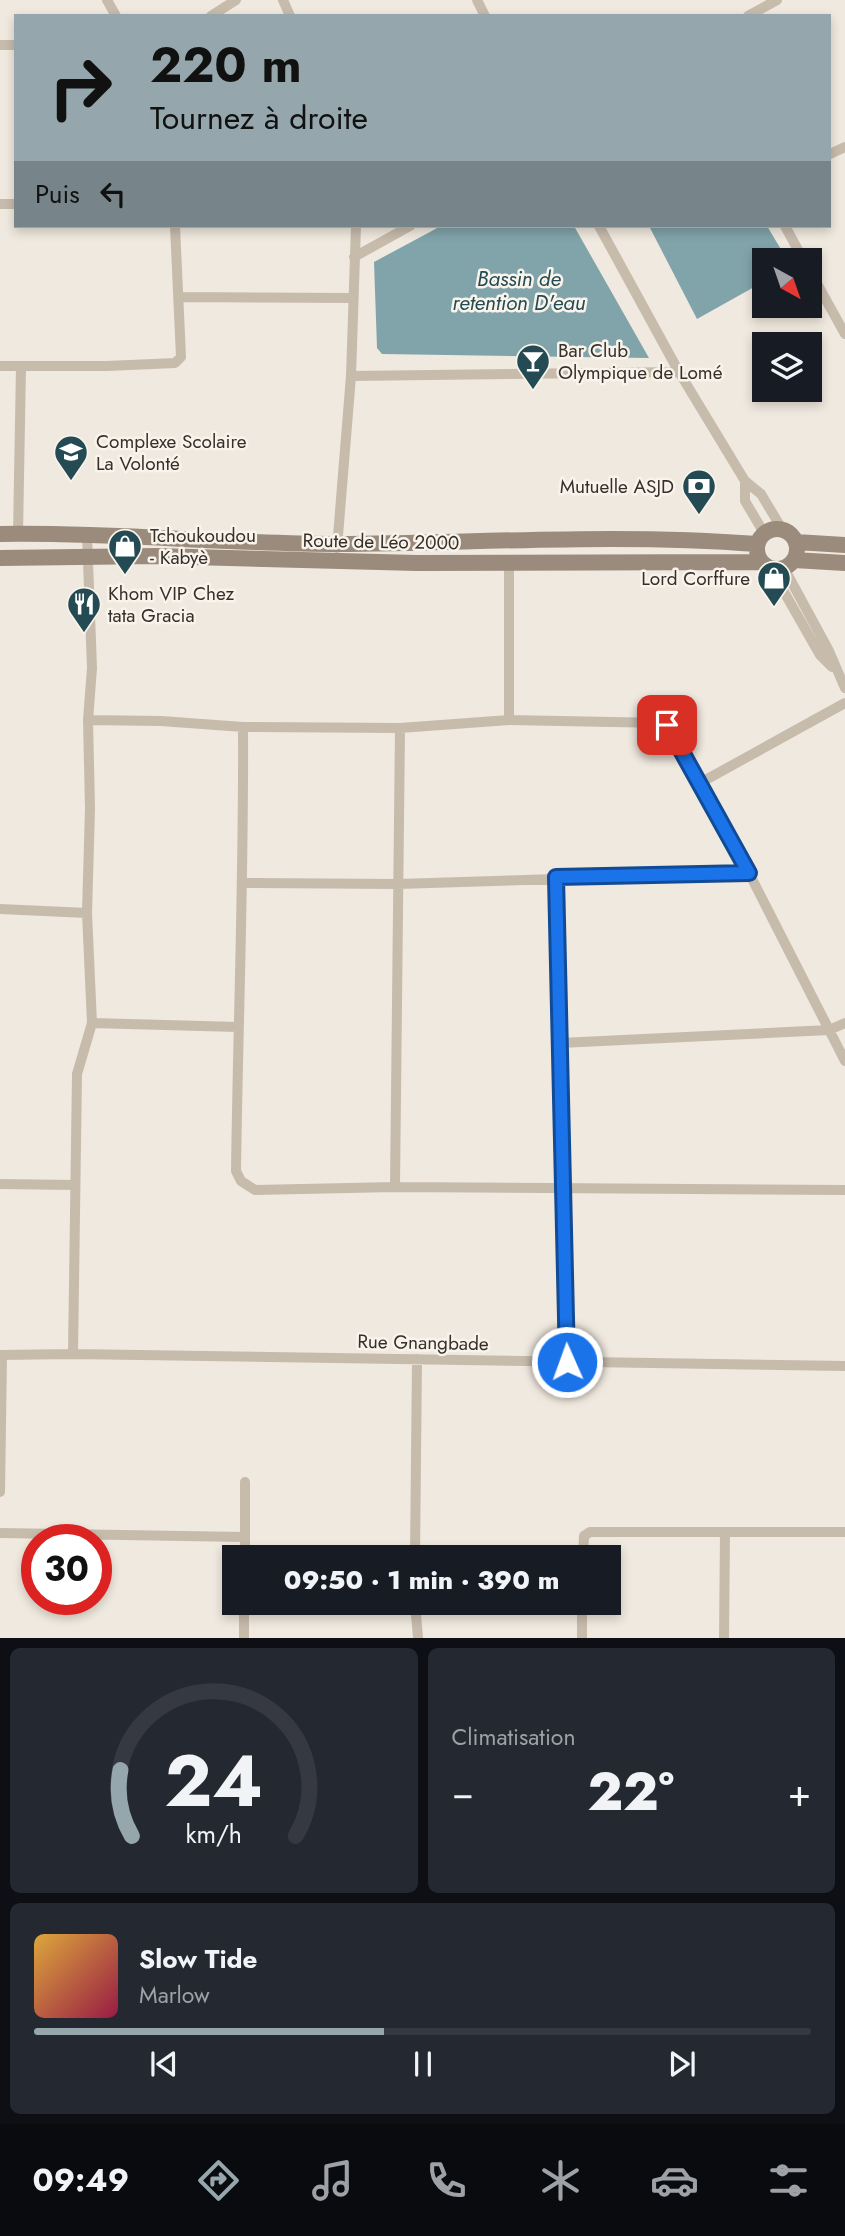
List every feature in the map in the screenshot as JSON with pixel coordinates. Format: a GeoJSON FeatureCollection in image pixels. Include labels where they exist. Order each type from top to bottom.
{"type":"FeatureCollection","features":[{"type":"Feature","properties":{"kind":"street"},"geometry":{"type":"LineString","coordinates":[[214,14],[236,0]]}},
{"type":"Feature","properties":{"kind":"street"},"geometry":{"type":"LineString","coordinates":[[752,14],[776,0]]}},
{"type":"Feature","properties":{"kind":"street"},"geometry":{"type":"LineString","coordinates":[[0,366],[175,363],[181,357],[175,228]]}},
{"type":"Feature","properties":{"kind":"street"},"geometry":{"type":"LineString","coordinates":[[337,562],[351,376],[356,228]]}},
{"type":"Feature","properties":{"kind":"street"},"geometry":{"type":"LineString","coordinates":[[354,257],[406,228]]}},
{"type":"Feature","properties":{"kind":"street"},"geometry":{"type":"LineString","coordinates":[[600,228],[679,372],[745,481],[761,494],[782,529],[796,542],[797,548],[777,565]]}},
{"type":"Feature","properties":{"kind":"street"},"geometry":{"type":"LineString","coordinates":[[786,228],[797,248]]}},
{"type":"Feature","properties":{"kind":"street"},"geometry":{"type":"LineString","coordinates":[[822,293],[845,334]]}},
{"type":"Feature","properties":{"kind":"street"},"geometry":{"type":"LineString","coordinates":[[180,297],[353,298]]}},
{"type":"Feature","properties":{"kind":"street"},"geometry":{"type":"LineString","coordinates":[[18,534],[21,366]]}},
{"type":"Feature","properties":{"kind":"street"},"geometry":{"type":"LineString","coordinates":[[351,376],[679,372]]}},
{"type":"Feature","properties":{"kind":"street"},"geometry":{"type":"LineString","coordinates":[[745,481],[745,500],[761,538],[758,556],[777,565],[829,651],[845,688]]}},
{"type":"Feature","properties":{"kind":"street"},"geometry":{"type":"LineString","coordinates":[[761,538],[770,530],[782,529]]}},
{"type":"Feature","properties":{"kind":"street","name":"Route de Léo 2000"},"geometry":{"type":"LineString","coordinates":[[0,534],[337,544],[761,538]]}},
{"type":"Feature","properties":{"kind":"street"},"geometry":{"type":"LineString","coordinates":[[73,1354],[77,1074],[92,1023],[87,913],[90,808],[88,720],[92,668],[87,535]]}},
{"type":"Feature","properties":{"kind":"street"},"geometry":{"type":"LineString","coordinates":[[796,542],[845,545]]}},
{"type":"Feature","properties":{"kind":"street","name":"Route de Léo 2000"},"geometry":{"type":"LineString","coordinates":[[0,558],[156,556],[337,562],[777,565],[845,563]]}},
{"type":"Feature","properties":{"kind":"street"},"geometry":{"type":"LineString","coordinates":[[509,563],[509,720]]}},
{"type":"Feature","properties":{"kind":"street"},"geometry":{"type":"LineString","coordinates":[[700,783],[845,703]]}},
{"type":"Feature","properties":{"kind":"street"},"geometry":{"type":"LineString","coordinates":[[88,720],[161,721],[243,727],[400,728],[509,720],[660,721],[670,729],[749,873],[845,1061]]}},
{"type":"Feature","properties":{"kind":"street"},"geometry":{"type":"LineString","coordinates":[[243,727],[236,1171],[241,1181],[255,1190],[395,1187],[845,1190]]}},
{"type":"Feature","properties":{"kind":"street"},"geometry":{"type":"LineString","coordinates":[[395,1187],[400,728]]}},
{"type":"Feature","properties":{"kind":"street"},"geometry":{"type":"LineString","coordinates":[[242,883],[398,884],[749,873]]}},
{"type":"Feature","properties":{"kind":"street"},"geometry":{"type":"LineString","coordinates":[[556,877],[567,1362]]}},
{"type":"Feature","properties":{"kind":"street"},"geometry":{"type":"LineString","coordinates":[[0,909],[87,913]]}},
{"type":"Feature","properties":{"kind":"street"},"geometry":{"type":"LineString","coordinates":[[92,1023],[238,1027]]}},
{"type":"Feature","properties":{"kind":"street"},"geometry":{"type":"LineString","coordinates":[[560,1043],[829,1030],[845,1023]]}},
{"type":"Feature","properties":{"kind":"street"},"geometry":{"type":"LineString","coordinates":[[0,1184],[75,1185]]}},
{"type":"Feature","properties":{"kind":"street"},"geometry":{"type":"LineString","coordinates":[[0,1492],[1,1355]]}},
{"type":"Feature","properties":{"kind":"street","name":"Rue Gnangbade"},"geometry":{"type":"LineString","coordinates":[[1,1355],[845,1366]]}},
{"type":"Feature","properties":{"kind":"street"},"geometry":{"type":"LineString","coordinates":[[415,1545],[416,1360]]}},
{"type":"Feature","properties":{"kind":"street"},"geometry":{"type":"LineString","coordinates":[[245,1482],[245,1545]]}},
{"type":"Feature","properties":{"kind":"street"},"geometry":{"type":"LineString","coordinates":[[584,1545],[584,1536],[590,1532],[845,1532]]}},
{"type":"Feature","properties":{"kind":"street"},"geometry":{"type":"LineString","coordinates":[[724,1637],[725,1532]]}},
{"type":"Feature","properties":{"kind":"street"},"geometry":{"type":"LineString","coordinates":[[0,1533],[245,1536]]}},
{"type":"Feature","properties":{"kind":"street"},"geometry":{"type":"LineString","coordinates":[[244,1615],[244,1637]]}},
{"type":"Feature","properties":{"kind":"street"},"geometry":{"type":"LineString","coordinates":[[416,1615],[418,1637]]}},
{"type":"Feature","properties":{"kind":"street"},"geometry":{"type":"LineString","coordinates":[[582,1615],[582,1637]]}},
{"type":"Feature","properties":{"kind":"water","name":"Bassin de retention D'eau"},"geometry":{"type":"Polygon","coordinates":[[[437,228],[575,228],[649,358],[382,354],[377,348],[374,262],[437,228]]]}},
{"type":"Feature","properties":{"kind":"water"},"geometry":{"type":"Polygon","coordinates":[[[650,228],[768,228],[780,248],[752,248],[752,288],[697,319],[650,228]]]}},
{"type":"Feature","properties":{"kind":"place","name":"Bar Club Olympique de Lomé"},"geometry":{"type":"Point","coordinates":[533,391]}},
{"type":"Feature","properties":{"kind":"place","name":"Complexe Scolaire La Volonté"},"geometry":{"type":"Point","coordinates":[71,482]}},
{"type":"Feature","properties":{"kind":"place","name":"Mutuelle ASJD"},"geometry":{"type":"Point","coordinates":[699,516]}},
{"type":"Feature","properties":{"kind":"place","name":"Tchoukoudou - Kabyè"},"geometry":{"type":"Point","coordinates":[125,576]}},
{"type":"Feature","properties":{"kind":"place","name":"Lord Corffure"},"geometry":{"type":"Point","coordinates":[774,608]}},
{"type":"Feature","properties":{"kind":"place","name":"Khom VIP Chez tata Gracia"},"geometry":{"type":"Point","coordinates":[84,634]}},
{"type":"Feature","properties":{"kind":"route"},"geometry":{"type":"LineString","coordinates":[[567,1362],[556,877],[749,873],[667,725]]}}]}
